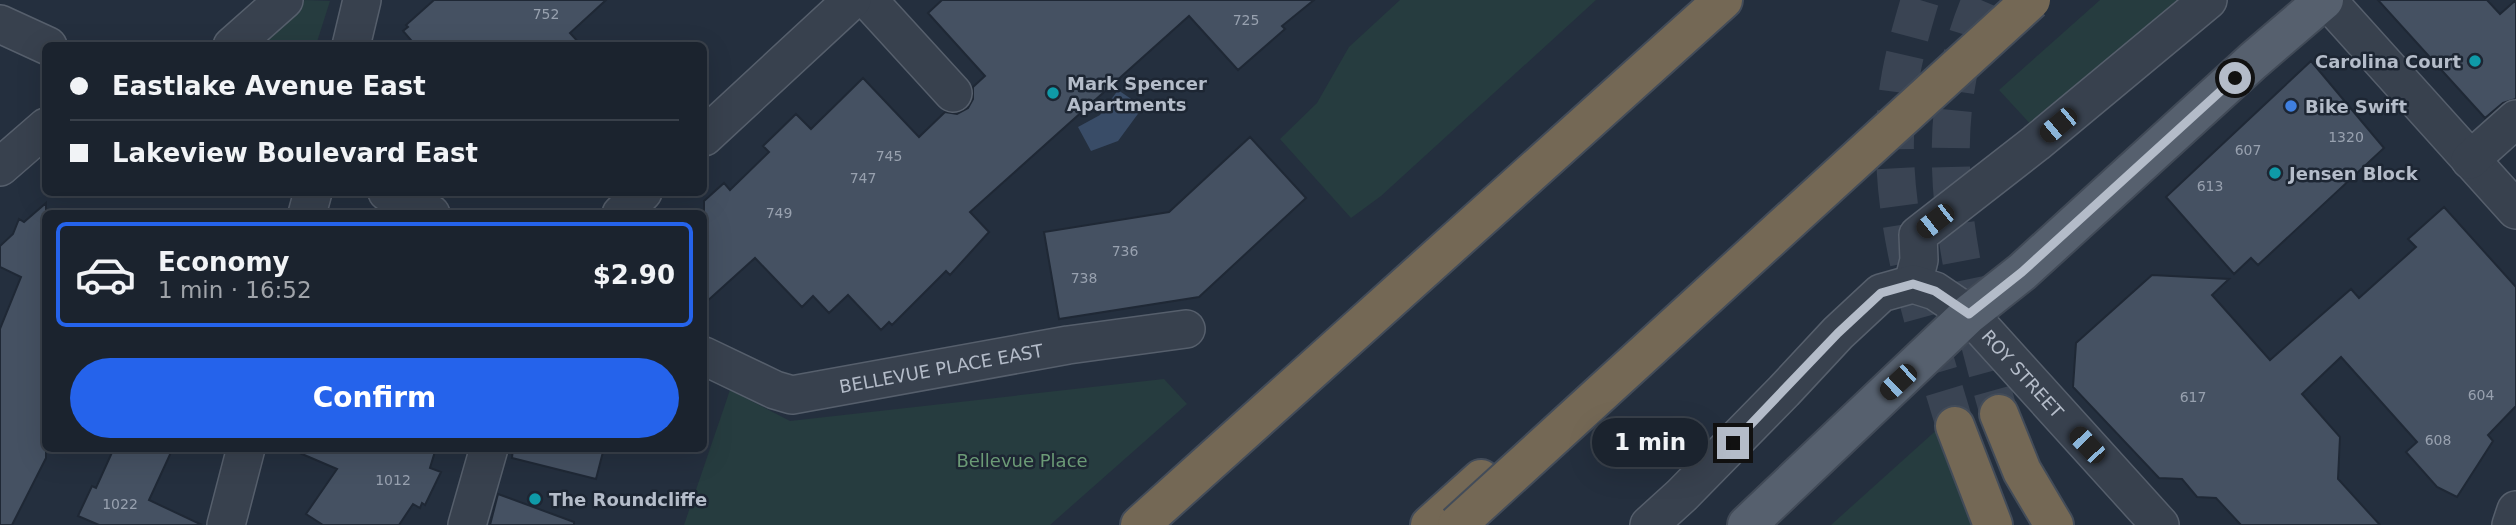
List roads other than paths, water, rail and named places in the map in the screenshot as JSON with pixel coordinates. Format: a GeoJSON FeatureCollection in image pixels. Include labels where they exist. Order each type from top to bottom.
{"type":"FeatureCollection","features":[{"type":"Feature","properties":{"kind":"highway"},"geometry":{"type":"LineString","coordinates":[[1140,525],[1723,0]]}},
{"type":"Feature","properties":{"kind":"highway"},"geometry":{"type":"LineString","coordinates":[[1430,525],[2005,0]]}},
{"type":"Feature","properties":{"kind":"highway"},"geometry":{"type":"LineString","coordinates":[[1457,525],[2031,0]]}},
{"type":"Feature","properties":{"kind":"highway"},"geometry":{"type":"LineString","coordinates":[[1999,414],[2022,471],[2054,525]]}},
{"type":"Feature","properties":{"kind":"highway"},"geometry":{"type":"LineString","coordinates":[[1955,426],[1993,525]]}},
{"type":"Feature","properties":{"kind":"main road"},"geometry":{"type":"LineString","coordinates":[[1747,525],[1969,314],[2022,272],[2253,61],[2325,0]]}},
{"type":"Feature","properties":{"kind":"street"},"geometry":{"type":"LineString","coordinates":[[237,42],[284,0]]}},
{"type":"Feature","properties":{"kind":"street"},"geometry":{"type":"LineString","coordinates":[[352,42],[362,0]]}},
{"type":"Feature","properties":{"kind":"street"},"geometry":{"type":"LineString","coordinates":[[707,134],[852,0]]}},
{"type":"Feature","properties":{"kind":"street"},"geometry":{"type":"LineString","coordinates":[[868,0],[953,93]]}},
{"type":"Feature","properties":{"kind":"street"},"geometry":{"type":"LineString","coordinates":[[1648,525],[1682,495],[1838,333],[1881,293],[1913,284],[1919,260],[1918,234],[2036,143],[2208,0]]}},
{"type":"Feature","properties":{"kind":"street"},"geometry":{"type":"LineString","coordinates":[[2325,0],[2516,210]]}},
{"type":"Feature","properties":{"kind":"street"},"geometry":{"type":"LineString","coordinates":[[0,24],[42,43]]}},
{"type":"Feature","properties":{"kind":"street"},"geometry":{"type":"LineString","coordinates":[[2470,160],[2516,119]]}},
{"type":"Feature","properties":{"kind":"street"},"geometry":{"type":"LineString","coordinates":[[0,167],[42,130]]}},
{"type":"Feature","properties":{"kind":"street"},"geometry":{"type":"LineString","coordinates":[[395,196],[423,210]]}},
{"type":"Feature","properties":{"kind":"street"},"geometry":{"type":"LineString","coordinates":[[625,210],[639,196]]}},
{"type":"Feature","properties":{"kind":"street","name":"ROY STREET"},"geometry":{"type":"LineString","coordinates":[[1913,284],[1935,291],[1969,314],[2160,525]]}},
{"type":"Feature","properties":{"kind":"street","name":"BELLEVUE PLACE EAST"},"geometry":{"type":"LineString","coordinates":[[707,357],[775,390],[792,395],[1068,345],[1186,329]]}},
{"type":"Feature","properties":{"kind":"street"},"geometry":{"type":"LineString","coordinates":[[226,525],[245,452]]}},
{"type":"Feature","properties":{"kind":"street"},"geometry":{"type":"LineString","coordinates":[[467,525],[488,452]]}},
{"type":"Feature","properties":{"kind":"street"},"geometry":{"type":"LineString","coordinates":[[2511,525],[2516,510]]}},
{"type":"Feature","properties":{"kind":"water"},"geometry":{"type":"Polygon","coordinates":[[[1118,90],[1143,107],[1118,141],[1091,151],[1078,127],[1100,115],[1118,90]]]}},
{"type":"Feature","properties":{"kind":"tunnel"},"geometry":{"type":"LineString","coordinates":[[1920,0],[1897,99],[1895,154],[1898,194],[1911,273],[1955,426]]}},
{"type":"Feature","properties":{"kind":"tunnel"},"geometry":{"type":"LineString","coordinates":[[1981,0],[1963,52],[1954,103],[1951,155],[1961,259],[1999,414]]}},
{"type":"Feature","properties":{"kind":"place","name":"Carolina Court"},"geometry":{"type":"Point","coordinates":[2475,61]}},
{"type":"Feature","properties":{"kind":"place","name":"Mark Spencer Apartments"},"geometry":{"type":"Point","coordinates":[1053,93]}},
{"type":"Feature","properties":{"kind":"place","name":"Bike Swift"},"geometry":{"type":"Point","coordinates":[2291,106]}},
{"type":"Feature","properties":{"kind":"place","name":"Jensen Block"},"geometry":{"type":"Point","coordinates":[2275,173]}},
{"type":"Feature","properties":{"kind":"place","name":"The Roundcliffe"},"geometry":{"type":"Point","coordinates":[535,499]}},
{"type":"Feature","properties":{"kind":"park label","name":"Bellevue Place"},"geometry":{"type":"Point","coordinates":[1022,460]}}]}
